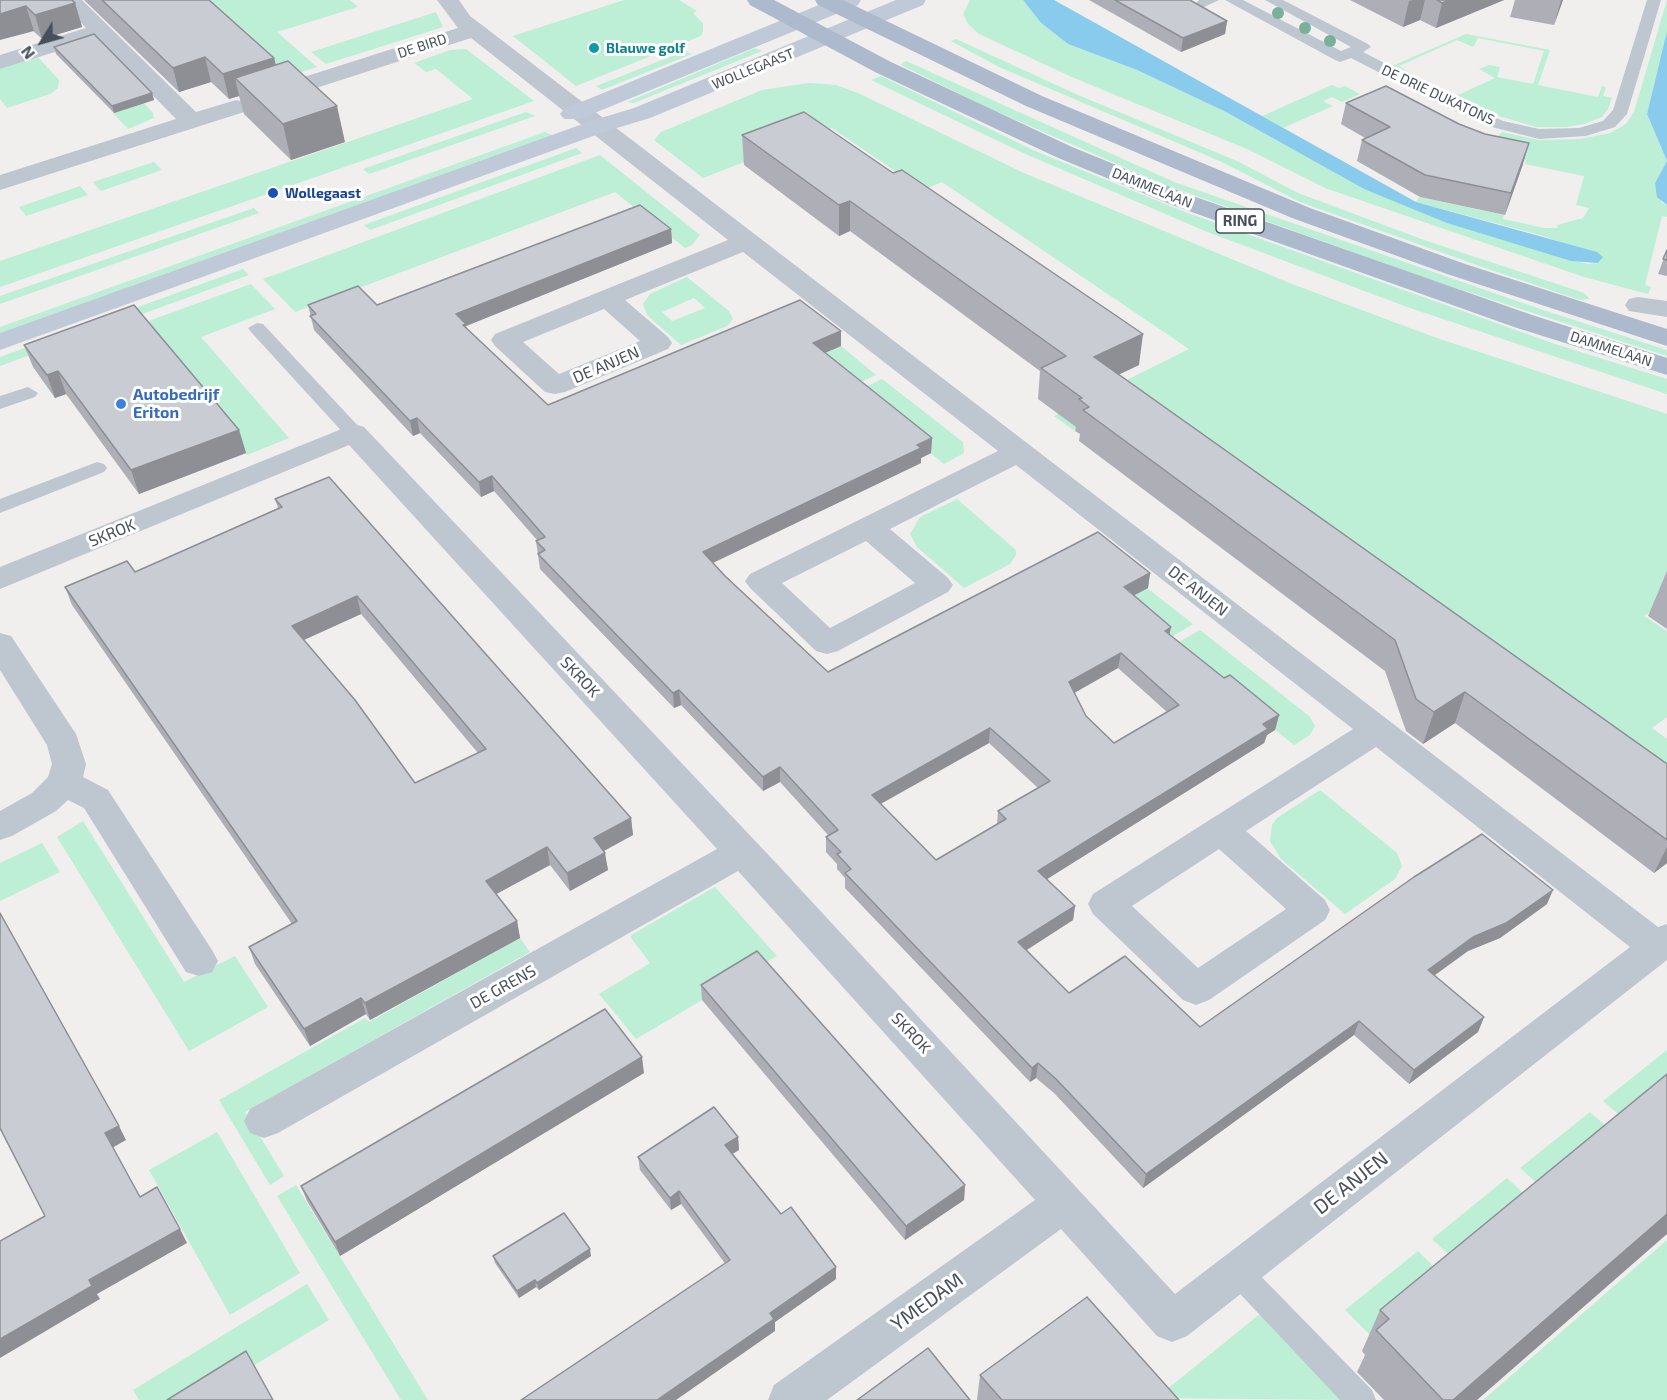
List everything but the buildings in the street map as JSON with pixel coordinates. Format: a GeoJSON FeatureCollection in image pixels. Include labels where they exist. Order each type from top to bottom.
{"type":"FeatureCollection","features":[{"type":"Feature","properties":{"kind":"main road","name":"DAMMELAAN"},"geometry":{"type":"LineString","coordinates":[[758,0],[883,67],[1054,148],[1181,200],[1523,321],[1667,367]]}},
{"type":"Feature","properties":{"kind":"main road","name":"DAMMELAAN"},"geometry":{"type":"LineString","coordinates":[[838,2],[866,21],[1034,101],[1228,184],[1422,257],[1667,338]]}},
{"type":"Feature","properties":{"kind":"main road"},"geometry":{"type":"LineString","coordinates":[[1575,309],[1638,305]]}},
{"type":"Feature","properties":{"kind":"street"},"geometry":{"type":"LineString","coordinates":[[70,0],[192,121]]}},
{"type":"Feature","properties":{"kind":"street","name":"WOLLEGAAST"},"geometry":{"type":"LineString","coordinates":[[0,319],[590,119],[642,113],[915,0]]}},
{"type":"Feature","properties":{"kind":"street"},"geometry":{"type":"LineString","coordinates":[[447,1],[456,8],[460,19],[590,119]]}},
{"type":"Feature","properties":{"kind":"street","name":"WOLLEGAAST"},"geometry":{"type":"LineString","coordinates":[[0,342],[590,119],[838,2]]}},
{"type":"Feature","properties":{"kind":"street","name":"DE BIRD"},"geometry":{"type":"LineString","coordinates":[[0,183],[474,30]]}},
{"type":"Feature","properties":{"kind":"street"},"geometry":{"type":"LineString","coordinates":[[0,62],[102,31]]}},
{"type":"Feature","properties":{"kind":"street","name":"DE ANJEN"},"geometry":{"type":"LineString","coordinates":[[590,119],[1377,730],[1662,943],[1172,1322],[1063,1204]]}},
{"type":"Feature","properties":{"kind":"street","name":"DE ANJEN"},"geometry":{"type":"LineString","coordinates":[[607,298],[658,343],[555,386],[505,340],[607,298],[748,241]]}},
{"type":"Feature","properties":{"kind":"street"},"geometry":{"type":"LineString","coordinates":[[1638,305],[1667,309]]}},
{"type":"Feature","properties":{"kind":"street","name":"SKROK"},"geometry":{"type":"LineString","coordinates":[[0,579],[354,433],[741,852],[764,874],[1025,1158],[1063,1204]]}},
{"type":"Feature","properties":{"kind":"street"},"geometry":{"type":"LineString","coordinates":[[869,527],[937,585],[827,643],[761,581],[869,527],[1019,452]]}},
{"type":"Feature","properties":{"kind":"street"},"geometry":{"type":"LineString","coordinates":[[0,644],[64,743],[69,764],[64,783],[45,802],[0,827]]}},
{"type":"Feature","properties":{"kind":"street"},"geometry":{"type":"LineString","coordinates":[[1221,830],[1312,910],[1196,990],[1106,904],[1221,830],[1377,730]]}},
{"type":"Feature","properties":{"kind":"street"},"geometry":{"type":"LineString","coordinates":[[64,783],[96,800],[199,961]]}},
{"type":"Feature","properties":{"kind":"street","name":"DE GRENS"},"geometry":{"type":"LineString","coordinates":[[264,1121],[741,852]]}},
{"type":"Feature","properties":{"kind":"street","name":"YMEDAM"},"geometry":{"type":"LineString","coordinates":[[790,1400],[1063,1204]]}},
{"type":"Feature","properties":{"kind":"lane","name":"DE DRIE DUKATONS"},"geometry":{"type":"LineString","coordinates":[[1232,0],[1340,57],[1351,52],[1452,104],[1498,124],[1539,134],[1580,133],[1609,124],[1621,111],[1654,0]]}},
{"type":"Feature","properties":{"kind":"lane"},"geometry":{"type":"LineString","coordinates":[[1272,0],[1363,47],[1351,52]]}},
{"type":"Feature","properties":{"kind":"lane"},"geometry":{"type":"LineString","coordinates":[[257,328],[354,433]]}},
{"type":"Feature","properties":{"kind":"lane"},"geometry":{"type":"LineString","coordinates":[[0,404],[28,393]]}},
{"type":"Feature","properties":{"kind":"lane"},"geometry":{"type":"LineString","coordinates":[[0,506],[97,468]]}},
{"type":"Feature","properties":{"kind":"lane"},"geometry":{"type":"LineString","coordinates":[[1237,1271],[1361,1400]]}},
{"type":"Feature","properties":{"kind":"green space"},"geometry":{"type":"Polygon","coordinates":[[[192,0],[350,0],[358,7],[277,32],[317,67],[279,79],[192,0]]]}},
{"type":"Feature","properties":{"kind":"green space"},"geometry":{"type":"Polygon","coordinates":[[[624,0],[679,0],[697,11],[693,13],[703,23],[701,36],[576,86],[513,36],[624,0]]]}},
{"type":"Feature","properties":{"kind":"green space"},"geometry":{"type":"Polygon","coordinates":[[[970,0],[1023,0],[1041,23],[1068,44],[1137,70],[1226,112],[1364,189],[1519,244],[1587,264],[1598,263],[1603,257],[1540,235],[1416,202],[1419,197],[1504,215],[1503,219],[1544,228],[1558,228],[1557,225],[1583,218],[1589,208],[1576,205],[1584,176],[1525,164],[1526,160],[1503,155],[1498,136],[1502,132],[1538,140],[1580,139],[1610,133],[1626,124],[1634,112],[1667,0],[1667,31],[1647,114],[1667,161],[1655,183],[1662,203],[1667,205],[1667,217],[1662,216],[1645,285],[1651,287],[1648,294],[1584,277],[1325,188],[1247,149],[1074,78],[979,34],[968,24],[963,14],[970,0]]]}},
{"type":"Feature","properties":{"kind":"green space"},"geometry":{"type":"Polygon","coordinates":[[[436,12],[443,27],[326,64],[311,52],[436,12]]]}},
{"type":"Feature","properties":{"kind":"green space"},"geometry":{"type":"Polygon","coordinates":[[[1466,34],[1550,50],[1538,85],[1598,97],[1602,86],[1606,87],[1603,96],[1612,98],[1608,109],[1602,117],[1584,124],[1567,127],[1536,127],[1482,111],[1436,88],[1456,96],[1495,78],[1479,69],[1489,65],[1500,67],[1497,77],[1533,84],[1544,51],[1478,38],[1473,47],[1457,40],[1399,66],[1413,75],[1392,66],[1466,34]]]}},
{"type":"Feature","properties":{"kind":"green space"},"geometry":{"type":"Polygon","coordinates":[[[956,39],[1078,95],[1237,161],[1298,193],[1424,240],[1584,293],[1590,299],[1580,300],[1300,202],[1222,162],[999,67],[951,41],[956,39]]]}},
{"type":"Feature","properties":{"kind":"green space"},"geometry":{"type":"Polygon","coordinates":[[[755,48],[762,51],[634,103],[627,102],[755,48]]]}},
{"type":"Feature","properties":{"kind":"green space"},"geometry":{"type":"Polygon","coordinates":[[[466,49],[534,101],[0,287],[0,261],[473,99],[436,69],[426,72],[414,63],[450,50],[466,49]]]}},
{"type":"Feature","properties":{"kind":"green space"},"geometry":{"type":"Polygon","coordinates":[[[685,51],[692,54],[602,90],[596,86],[685,51]]]}},
{"type":"Feature","properties":{"kind":"green space"},"geometry":{"type":"Polygon","coordinates":[[[38,57],[59,80],[58,88],[50,94],[7,108],[0,99],[0,69],[38,57]]]}},
{"type":"Feature","properties":{"kind":"green space"},"geometry":{"type":"Polygon","coordinates":[[[906,61],[1174,182],[1543,310],[1667,350],[1667,356],[1431,280],[1163,184],[984,106],[901,65],[906,61]]]}},
{"type":"Feature","properties":{"kind":"green space"},"geometry":{"type":"Polygon","coordinates":[[[881,76],[1035,151],[1185,212],[1555,344],[1667,379],[1667,394],[1407,307],[1205,231],[1021,152],[871,80],[881,76]]]}},
{"type":"Feature","properties":{"kind":"green space"},"geometry":{"type":"Polygon","coordinates":[[[809,83],[836,85],[858,93],[1024,173],[1292,284],[1434,337],[1667,414],[1667,601],[1644,616],[1667,631],[1667,717],[1652,728],[1667,739],[1667,804],[1119,407],[1073,430],[1054,416],[1189,349],[942,182],[923,190],[832,128],[703,178],[654,140],[661,132],[762,90],[809,83]]]}},
{"type":"Feature","properties":{"kind":"green space"},"geometry":{"type":"Polygon","coordinates":[[[1332,85],[1339,88],[1345,86],[1360,94],[1342,102],[1332,97],[1323,101],[1333,106],[1283,128],[1262,116],[1332,85]]]}},
{"type":"Feature","properties":{"kind":"green space"},"geometry":{"type":"Polygon","coordinates":[[[144,103],[153,113],[154,118],[128,129],[113,113],[144,103]]]}},
{"type":"Feature","properties":{"kind":"green space"},"geometry":{"type":"Polygon","coordinates":[[[526,112],[535,116],[369,174],[363,169],[526,112]]]}},
{"type":"Feature","properties":{"kind":"green space"},"geometry":{"type":"Polygon","coordinates":[[[545,132],[552,135],[0,333],[0,327],[545,132]]]}},
{"type":"Feature","properties":{"kind":"green space"},"geometry":{"type":"Polygon","coordinates":[[[576,148],[582,153],[370,230],[364,225],[576,148]]]}},
{"type":"Feature","properties":{"kind":"green space"},"geometry":{"type":"Polygon","coordinates":[[[600,155],[700,235],[692,245],[685,248],[615,192],[295,312],[263,279],[600,155]]]}},
{"type":"Feature","properties":{"kind":"green space"},"geometry":{"type":"Polygon","coordinates":[[[154,162],[162,170],[101,191],[93,182],[154,162]]]}},
{"type":"Feature","properties":{"kind":"green space"},"geometry":{"type":"Polygon","coordinates":[[[80,186],[88,195],[26,216],[19,207],[80,186]]]}},
{"type":"Feature","properties":{"kind":"green space"},"geometry":{"type":"Polygon","coordinates":[[[254,208],[259,213],[0,304],[0,296],[254,208]]]}},
{"type":"Feature","properties":{"kind":"green space"},"geometry":{"type":"Polygon","coordinates":[[[243,269],[249,275],[0,366],[0,357],[243,269]]]}},
{"type":"Feature","properties":{"kind":"green space"},"geometry":{"type":"Polygon","coordinates":[[[687,277],[729,311],[733,319],[727,326],[681,345],[647,315],[643,304],[650,294],[687,277]],[[694,298],[662,312],[672,321],[705,308],[694,298]]]}},
{"type":"Feature","properties":{"kind":"green space"},"geometry":{"type":"Polygon","coordinates":[[[251,284],[275,309],[201,337],[289,438],[247,455],[140,324],[251,284]]]}},
{"type":"Feature","properties":{"kind":"green space"},"geometry":{"type":"Polygon","coordinates":[[[841,346],[876,375],[850,387],[814,358],[841,346]]]}},
{"type":"Feature","properties":{"kind":"green space"},"geometry":{"type":"Polygon","coordinates":[[[882,379],[963,442],[964,453],[944,464],[855,392],[882,379]]]}},
{"type":"Feature","properties":{"kind":"green space"},"geometry":{"type":"Polygon","coordinates":[[[957,499],[1016,550],[1016,555],[1010,564],[964,588],[917,547],[910,534],[920,517],[957,499]]]}},
{"type":"Feature","properties":{"kind":"green space"},"geometry":{"type":"Polygon","coordinates":[[[1147,588],[1193,624],[1165,641],[1119,604],[1147,588]]]}},
{"type":"Feature","properties":{"kind":"green space"},"geometry":{"type":"Polygon","coordinates":[[[1200,630],[1309,716],[1315,726],[1310,735],[1294,745],[1172,646],[1200,630]]]}},
{"type":"Feature","properties":{"kind":"green space"},"geometry":{"type":"Polygon","coordinates":[[[1320,790],[1397,853],[1402,866],[1395,879],[1345,914],[1281,859],[1270,841],[1272,825],[1277,818],[1320,790]]]}},
{"type":"Feature","properties":{"kind":"green space"},"geometry":{"type":"Polygon","coordinates":[[[83,821],[184,982],[235,956],[268,1007],[189,1051],[57,837],[83,821]]]}},
{"type":"Feature","properties":{"kind":"green space"},"geometry":{"type":"Polygon","coordinates":[[[42,843],[60,872],[0,901],[0,863],[42,843]]]}},
{"type":"Feature","properties":{"kind":"green space"},"geometry":{"type":"Polygon","coordinates":[[[715,887],[777,956],[636,1039],[599,994],[650,963],[631,935],[715,887]]]}},
{"type":"Feature","properties":{"kind":"green space"},"geometry":{"type":"Polygon","coordinates":[[[520,938],[530,952],[245,1112],[284,1176],[270,1185],[219,1100],[365,1018],[369,1022],[520,938]]]}},
{"type":"Feature","properties":{"kind":"green space"},"geometry":{"type":"Polygon","coordinates":[[[1667,1050],[1667,1095],[1631,1125],[1603,1101],[1667,1050]]]}},
{"type":"Feature","properties":{"kind":"green space"},"geometry":{"type":"Polygon","coordinates":[[[1590,1112],[1617,1136],[1548,1193],[1520,1168],[1590,1112]]]}},
{"type":"Feature","properties":{"kind":"green space"},"geometry":{"type":"Polygon","coordinates":[[[217,1132],[300,1273],[230,1315],[149,1170],[217,1132]]]}},
{"type":"Feature","properties":{"kind":"green space"},"geometry":{"type":"Polygon","coordinates":[[[1507,1178],[1535,1204],[1460,1265],[1432,1239],[1507,1178]]]}},
{"type":"Feature","properties":{"kind":"green space"},"geometry":{"type":"Polygon","coordinates":[[[296,1185],[428,1400],[401,1400],[277,1196],[296,1185]]]}},
{"type":"Feature","properties":{"kind":"green space"},"geometry":{"type":"Polygon","coordinates":[[[1667,1240],[1667,1400],[1483,1400],[1667,1240]]]}},
{"type":"Feature","properties":{"kind":"green space"},"geometry":{"type":"Polygon","coordinates":[[[1418,1251],[1445,1278],[1373,1338],[1345,1310],[1418,1251]]]}},
{"type":"Feature","properties":{"kind":"green space"},"geometry":{"type":"Polygon","coordinates":[[[307,1284],[329,1320],[197,1400],[139,1400],[133,1390],[307,1284]]]}},
{"type":"Feature","properties":{"kind":"green space"},"geometry":{"type":"Polygon","coordinates":[[[1261,1313],[1343,1400],[1158,1398],[1171,1386],[1261,1313]]]}},
{"type":"Feature","properties":{"kind":"water"},"geometry":{"type":"Polygon","coordinates":[[[1023,0],[1054,0],[1416,202],[1597,252],[1603,257],[1598,263],[1571,261],[1447,223],[1364,189],[1226,112],[1137,70],[1068,44],[1041,23],[1023,0]]]}},
{"type":"Feature","properties":{"kind":"water"},"geometry":{"type":"Polygon","coordinates":[[[1667,31],[1667,161],[1647,114],[1667,31]]]}},
{"type":"Feature","properties":{"kind":"water"},"geometry":{"type":"Polygon","coordinates":[[[1667,161],[1667,205],[1657,197],[1655,183],[1667,161]]]}},
{"type":"Feature","properties":{"kind":"place","name":"Blauwe golf"},"geometry":{"type":"Point","coordinates":[594,48]}},
{"type":"Feature","properties":{"kind":"place","name":"Wollegaast"},"geometry":{"type":"Point","coordinates":[273,193]}},
{"type":"Feature","properties":{"kind":"place","name":"Autobedrijf Eriton"},"geometry":{"type":"Point","coordinates":[121,404]}}]}
